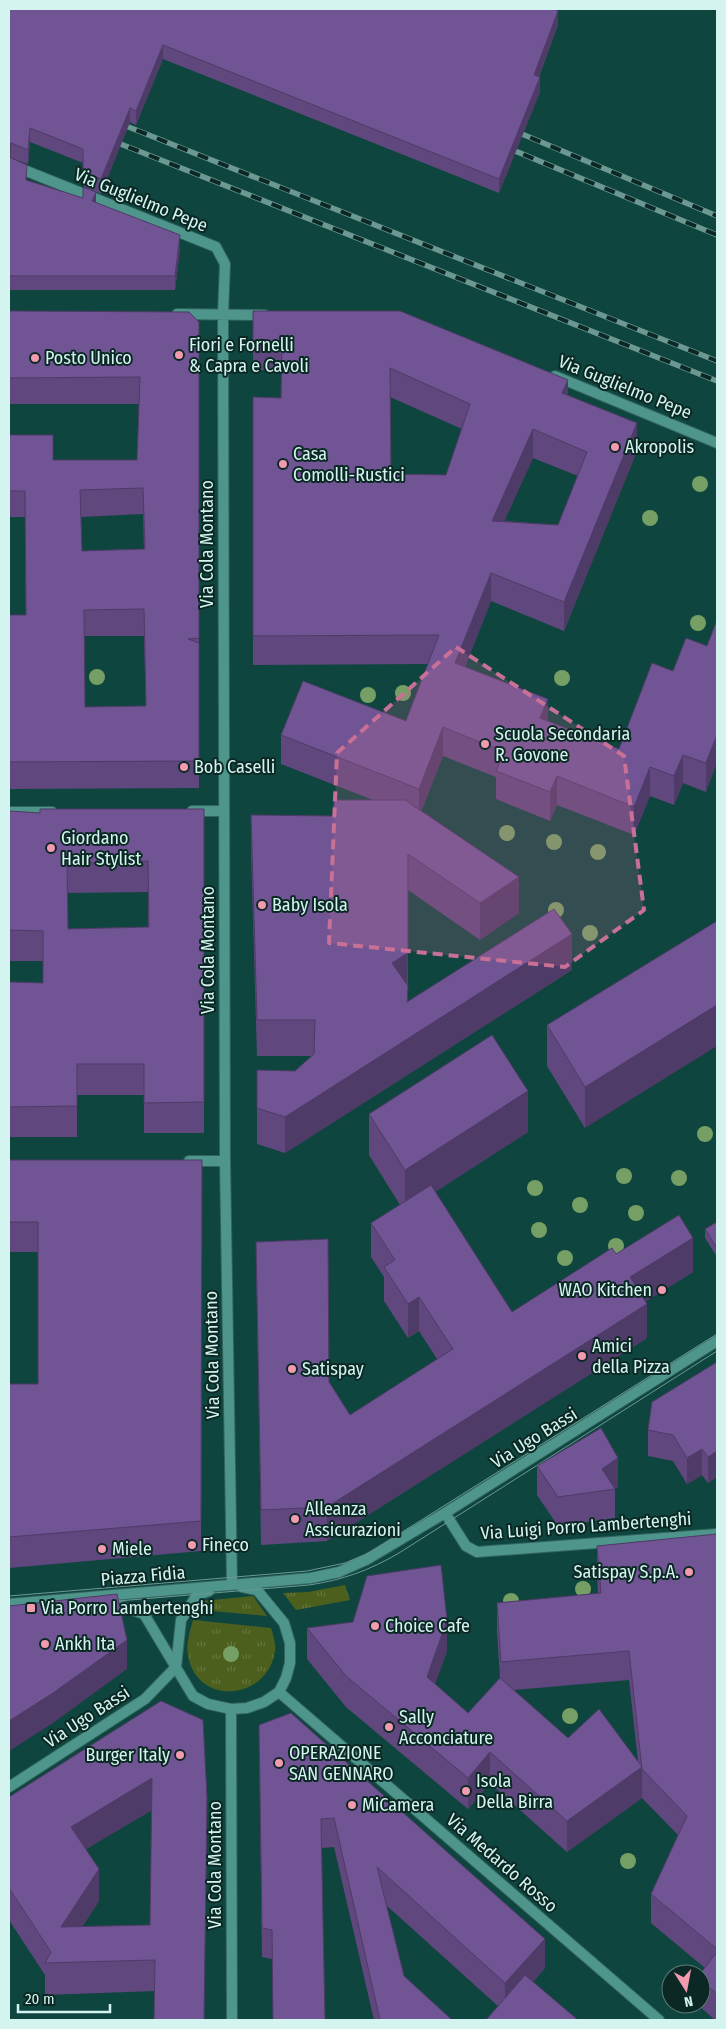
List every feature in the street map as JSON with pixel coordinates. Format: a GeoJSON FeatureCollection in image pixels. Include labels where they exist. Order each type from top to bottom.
{"type":"FeatureCollection","features":[{"type":"Feature","properties":{"kind":"street","name":"Via Guglielmo Pepe"},"geometry":{"type":"LineString","coordinates":[[9,164],[216,247],[225,264],[223,314]]}},
{"type":"Feature","properties":{"kind":"street"},"geometry":{"type":"LineString","coordinates":[[164,314],[277,315]]}},
{"type":"Feature","properties":{"kind":"street","name":"Via Cola Montano"},"geometry":{"type":"LineString","coordinates":[[223,314],[225,1161],[232,1585]]}},
{"type":"Feature","properties":{"kind":"street","name":"Via Guglielmo Pepe"},"geometry":{"type":"LineString","coordinates":[[543,371],[717,443]]}},
{"type":"Feature","properties":{"kind":"street"},"geometry":{"type":"LineString","coordinates":[[182,811],[223,811]]}},
{"type":"Feature","properties":{"kind":"street"},"geometry":{"type":"LineString","coordinates":[[9,812],[66,812]]}},
{"type":"Feature","properties":{"kind":"street"},"geometry":{"type":"LineString","coordinates":[[176,1161],[225,1161]]}},
{"type":"Feature","properties":{"kind":"street","name":"Via Ugo Bassi"},"geometry":{"type":"LineString","coordinates":[[366,1560],[445,1514],[717,1341]]}},
{"type":"Feature","properties":{"kind":"street","name":"Via Luigi Porro Lambertenghi"},"geometry":{"type":"LineString","coordinates":[[445,1514],[466,1546],[477,1552],[717,1534]]}},
{"type":"Feature","properties":{"kind":"street","name":"Piazza Fidia"},"geometry":{"type":"LineString","coordinates":[[88,1598],[311,1578],[339,1572],[366,1560]]}},
{"type":"Feature","properties":{"kind":"street","name":"Piazza Fidia"},"geometry":{"type":"LineString","coordinates":[[88,1598],[110,1602],[144,1614],[193,1696],[208,1704],[231,1709],[246,1708],[264,1702],[279,1692],[286,1678],[290,1663],[290,1643],[284,1623],[257,1590],[232,1585],[197,1594],[181,1620],[176,1667]]}},
{"type":"Feature","properties":{"kind":"street"},"geometry":{"type":"LineString","coordinates":[[9,1604],[88,1598]]}},
{"type":"Feature","properties":{"kind":"street","name":"Via Ugo Bassi"},"geometry":{"type":"LineString","coordinates":[[9,1787],[145,1699],[176,1667]]}},
{"type":"Feature","properties":{"kind":"street","name":"Via Medardo Rosso"},"geometry":{"type":"LineString","coordinates":[[279,1692],[660,2020]]}},
{"type":"Feature","properties":{"kind":"street","name":"Via Cola Montano"},"geometry":{"type":"LineString","coordinates":[[231,1709],[232,2020]]}},
{"type":"Feature","properties":{"kind":"highlighted area"},"geometry":{"type":"Polygon","coordinates":[[[456,647],[624,756],[644,910],[565,967],[329,943],[337,753],[456,647]]]}},
{"type":"Feature","properties":{"kind":"green space"},"geometry":{"type":"Polygon","coordinates":[[[345,1585],[350,1600],[296,1610],[283,1593],[308,1592],[345,1585]]]}},
{"type":"Feature","properties":{"kind":"green space"},"geometry":{"type":"Polygon","coordinates":[[[253,1596],[267,1616],[201,1610],[203,1601],[253,1596]]]}},
{"type":"Feature","properties":{"kind":"green space"},"geometry":{"type":"Polygon","coordinates":[[[193,1620],[271,1628],[275,1651],[270,1668],[260,1680],[247,1688],[232,1691],[217,1690],[204,1683],[194,1672],[188,1655],[188,1642],[193,1620]]]}},
{"type":"Feature","properties":{"kind":"building"},"geometry":{"type":"Polygon","coordinates":[[[9,9],[554,9],[558,11],[534,75],[540,77],[499,179],[163,45],[136,111],[130,108],[101,179],[83,172],[83,149],[30,128],[28,150],[11,143],[9,144],[9,9]]]}},
{"type":"Feature","properties":{"kind":"building"},"geometry":{"type":"Polygon","coordinates":[[[9,157],[27,165],[26,180],[83,198],[83,187],[96,192],[92,201],[180,235],[175,276],[9,276],[9,157]]]}},
{"type":"Feature","properties":{"kind":"building"},"geometry":{"type":"Polygon","coordinates":[[[9,311],[189,312],[199,322],[199,638],[188,639],[199,643],[199,761],[9,762],[9,615],[26,615],[25,491],[9,491],[9,435],[53,435],[53,460],[137,460],[140,377],[9,378],[9,311]],[[143,488],[80,490],[82,551],[145,549],[143,488]],[[144,609],[84,610],[85,707],[146,706],[144,609]]]}},
{"type":"Feature","properties":{"kind":"building"},"geometry":{"type":"Polygon","coordinates":[[[253,311],[400,311],[568,380],[562,393],[637,423],[564,602],[491,573],[455,663],[548,699],[540,718],[619,749],[652,663],[673,671],[686,638],[707,646],[717,620],[717,735],[706,763],[683,755],[674,776],[650,767],[634,807],[557,776],[550,792],[496,771],[504,752],[443,727],[419,789],[281,735],[303,681],[406,721],[439,635],[253,636],[253,397],[281,398],[282,342],[253,341],[253,311]],[[390,368],[391,474],[446,475],[470,404],[390,368]],[[533,429],[492,521],[558,525],[587,452],[533,429]]]}},
{"type":"Feature","properties":{"kind":"building"},"geometry":{"type":"Polygon","coordinates":[[[334,800],[405,800],[519,877],[480,903],[408,854],[408,953],[392,963],[408,986],[407,1002],[554,909],[572,934],[285,1117],[257,1108],[257,1070],[295,1071],[314,1054],[315,1020],[257,1020],[251,815],[333,816],[334,800]]]}},
{"type":"Feature","properties":{"kind":"building"},"geometry":{"type":"Polygon","coordinates":[[[40,809],[204,809],[204,1102],[144,1103],[144,1064],[77,1064],[77,1106],[9,1107],[9,982],[43,983],[43,931],[9,930],[9,811],[40,813],[40,809]],[[148,861],[67,863],[68,929],[149,927],[148,861]]]}},
{"type":"Feature","properties":{"kind":"building"},"geometry":{"type":"Polygon","coordinates":[[[717,921],[717,1005],[585,1087],[547,1025],[717,921]]]}},
{"type":"Feature","properties":{"kind":"building"},"geometry":{"type":"Polygon","coordinates":[[[492,1035],[528,1091],[405,1170],[369,1114],[492,1035]]]}},
{"type":"Feature","properties":{"kind":"building"},"geometry":{"type":"Polygon","coordinates":[[[9,1160],[202,1160],[201,1521],[9,1537],[9,1384],[38,1384],[38,1222],[9,1222],[9,1160]]]}},
{"type":"Feature","properties":{"kind":"building"},"geometry":{"type":"Polygon","coordinates":[[[431,1185],[512,1312],[612,1248],[616,1254],[679,1215],[693,1238],[630,1277],[647,1304],[327,1507],[261,1510],[256,1242],[328,1239],[329,1382],[350,1415],[453,1349],[419,1297],[408,1304],[384,1267],[395,1260],[371,1223],[431,1185]]]}},
{"type":"Feature","properties":{"kind":"building"},"geometry":{"type":"Polygon","coordinates":[[[717,1222],[717,1248],[705,1229],[717,1222]]]}},
{"type":"Feature","properties":{"kind":"building"},"geometry":{"type":"Polygon","coordinates":[[[717,1362],[717,1451],[708,1457],[702,1449],[687,1458],[673,1435],[648,1430],[652,1402],[717,1362]]]}},
{"type":"Feature","properties":{"kind":"building"},"geometry":{"type":"Polygon","coordinates":[[[601,1428],[618,1458],[602,1469],[615,1489],[558,1497],[537,1466],[601,1428]]]}},
{"type":"Feature","properties":{"kind":"building"},"geometry":{"type":"Polygon","coordinates":[[[717,1534],[717,1949],[651,1894],[687,1816],[642,1769],[629,1651],[501,1662],[497,1603],[601,1593],[597,1546],[717,1534]]]}},
{"type":"Feature","properties":{"kind":"building"},"geometry":{"type":"Polygon","coordinates":[[[441,1565],[447,1620],[427,1677],[468,1713],[500,1678],[568,1738],[599,1709],[642,1767],[567,1821],[490,1752],[468,1778],[346,1676],[307,1628],[353,1622],[367,1576],[441,1565]]]}},
{"type":"Feature","properties":{"kind":"building"},"geometry":{"type":"Polygon","coordinates":[[[117,1594],[127,1640],[53,1693],[9,1721],[9,1606],[117,1594]]]}},
{"type":"Feature","properties":{"kind":"building"},"geometry":{"type":"Polygon","coordinates":[[[161,1701],[203,1720],[207,1797],[204,2020],[154,2020],[155,1960],[45,1963],[51,1952],[9,1888],[9,1797],[161,1701]],[[152,1778],[71,1827],[99,1869],[61,1927],[150,1925],[152,1778]]]}},
{"type":"Feature","properties":{"kind":"building"},"geometry":{"type":"Polygon","coordinates":[[[291,1713],[545,1939],[505,1983],[377,1867],[404,1976],[452,2020],[380,2020],[334,1818],[321,1819],[325,2020],[273,2020],[272,1930],[262,1928],[259,1725],[291,1713]]]}},
{"type":"Feature","properties":{"kind":"building"},"geometry":{"type":"Polygon","coordinates":[[[717,1952],[717,1994],[711,1989],[711,1964],[708,1964],[717,1952]]]}},
{"type":"Feature","properties":{"kind":"building"},"geometry":{"type":"Polygon","coordinates":[[[525,1975],[578,2020],[486,2020],[525,1975]]]}},
{"type":"Feature","properties":{"kind":"tram line"},"geometry":{"type":"LineString","coordinates":[[9,1596],[307,1571],[345,1563],[369,1553],[717,1334]]}},
{"type":"Feature","properties":{"kind":"tram line"},"geometry":{"type":"LineString","coordinates":[[106,1602],[309,1585],[345,1577],[367,1569],[399,1553],[717,1351]]}},
{"type":"Feature","properties":{"kind":"railway"},"geometry":{"type":"LineString","coordinates":[[116,122],[717,361]]}},
{"type":"Feature","properties":{"kind":"railway"},"geometry":{"type":"LineString","coordinates":[[510,129],[717,216]]}},
{"type":"Feature","properties":{"kind":"railway"},"geometry":{"type":"LineString","coordinates":[[108,139],[717,381]]}},
{"type":"Feature","properties":{"kind":"railway"},"geometry":{"type":"LineString","coordinates":[[503,146],[717,235]]}},
{"type":"Feature","properties":{"kind":"place","name":"Fiori e Fornelli & Capra e Cavoli"},"geometry":{"type":"Point","coordinates":[179,355]}},
{"type":"Feature","properties":{"kind":"place","name":"Posto Unico"},"geometry":{"type":"Point","coordinates":[35,358]}},
{"type":"Feature","properties":{"kind":"place","name":"Akropolis"},"geometry":{"type":"Point","coordinates":[615,447]}},
{"type":"Feature","properties":{"kind":"place","name":"Casa Comolli-Rustici"},"geometry":{"type":"Point","coordinates":[283,464]}},
{"type":"Feature","properties":{"kind":"place","name":"Scuola Secondaria R. Govone"},"geometry":{"type":"Point","coordinates":[485,744]}},
{"type":"Feature","properties":{"kind":"place","name":"Bob Caselli"},"geometry":{"type":"Point","coordinates":[184,767]}},
{"type":"Feature","properties":{"kind":"place","name":"Giordano Hair Stylist"},"geometry":{"type":"Point","coordinates":[51,848]}},
{"type":"Feature","properties":{"kind":"place","name":"Baby Isola"},"geometry":{"type":"Point","coordinates":[262,905]}},
{"type":"Feature","properties":{"kind":"place","name":"WAO Kitchen"},"geometry":{"type":"Point","coordinates":[662,1290]}},
{"type":"Feature","properties":{"kind":"place","name":"Amici della Pizza"},"geometry":{"type":"Point","coordinates":[582,1356]}},
{"type":"Feature","properties":{"kind":"place","name":"Satispay"},"geometry":{"type":"Point","coordinates":[292,1369]}},
{"type":"Feature","properties":{"kind":"place","name":"Alleanza Assicurazioni"},"geometry":{"type":"Point","coordinates":[295,1519]}},
{"type":"Feature","properties":{"kind":"place","name":"Fineco"},"geometry":{"type":"Point","coordinates":[192,1545]}},
{"type":"Feature","properties":{"kind":"place","name":"Miele"},"geometry":{"type":"Point","coordinates":[102,1549]}},
{"type":"Feature","properties":{"kind":"place","name":"Satispay S.p.A."},"geometry":{"type":"Point","coordinates":[689,1572]}},
{"type":"Feature","properties":{"kind":"place","name":"Via Porro Lambertenghi"},"geometry":{"type":"Point","coordinates":[31,1608]}},
{"type":"Feature","properties":{"kind":"place","name":"Choice Cafe"},"geometry":{"type":"Point","coordinates":[375,1626]}},
{"type":"Feature","properties":{"kind":"place","name":"Ankh Ita"},"geometry":{"type":"Point","coordinates":[45,1644]}},
{"type":"Feature","properties":{"kind":"place","name":"Sally Acconciature"},"geometry":{"type":"Point","coordinates":[389,1727]}},
{"type":"Feature","properties":{"kind":"place","name":"Burger Italy"},"geometry":{"type":"Point","coordinates":[180,1755]}},
{"type":"Feature","properties":{"kind":"place","name":"OPERAZIONE SAN GENNARO"},"geometry":{"type":"Point","coordinates":[279,1763]}},
{"type":"Feature","properties":{"kind":"place","name":"Isola Della Birra"},"geometry":{"type":"Point","coordinates":[466,1791]}},
{"type":"Feature","properties":{"kind":"place","name":"MiCamera"},"geometry":{"type":"Point","coordinates":[352,1805]}}]}
